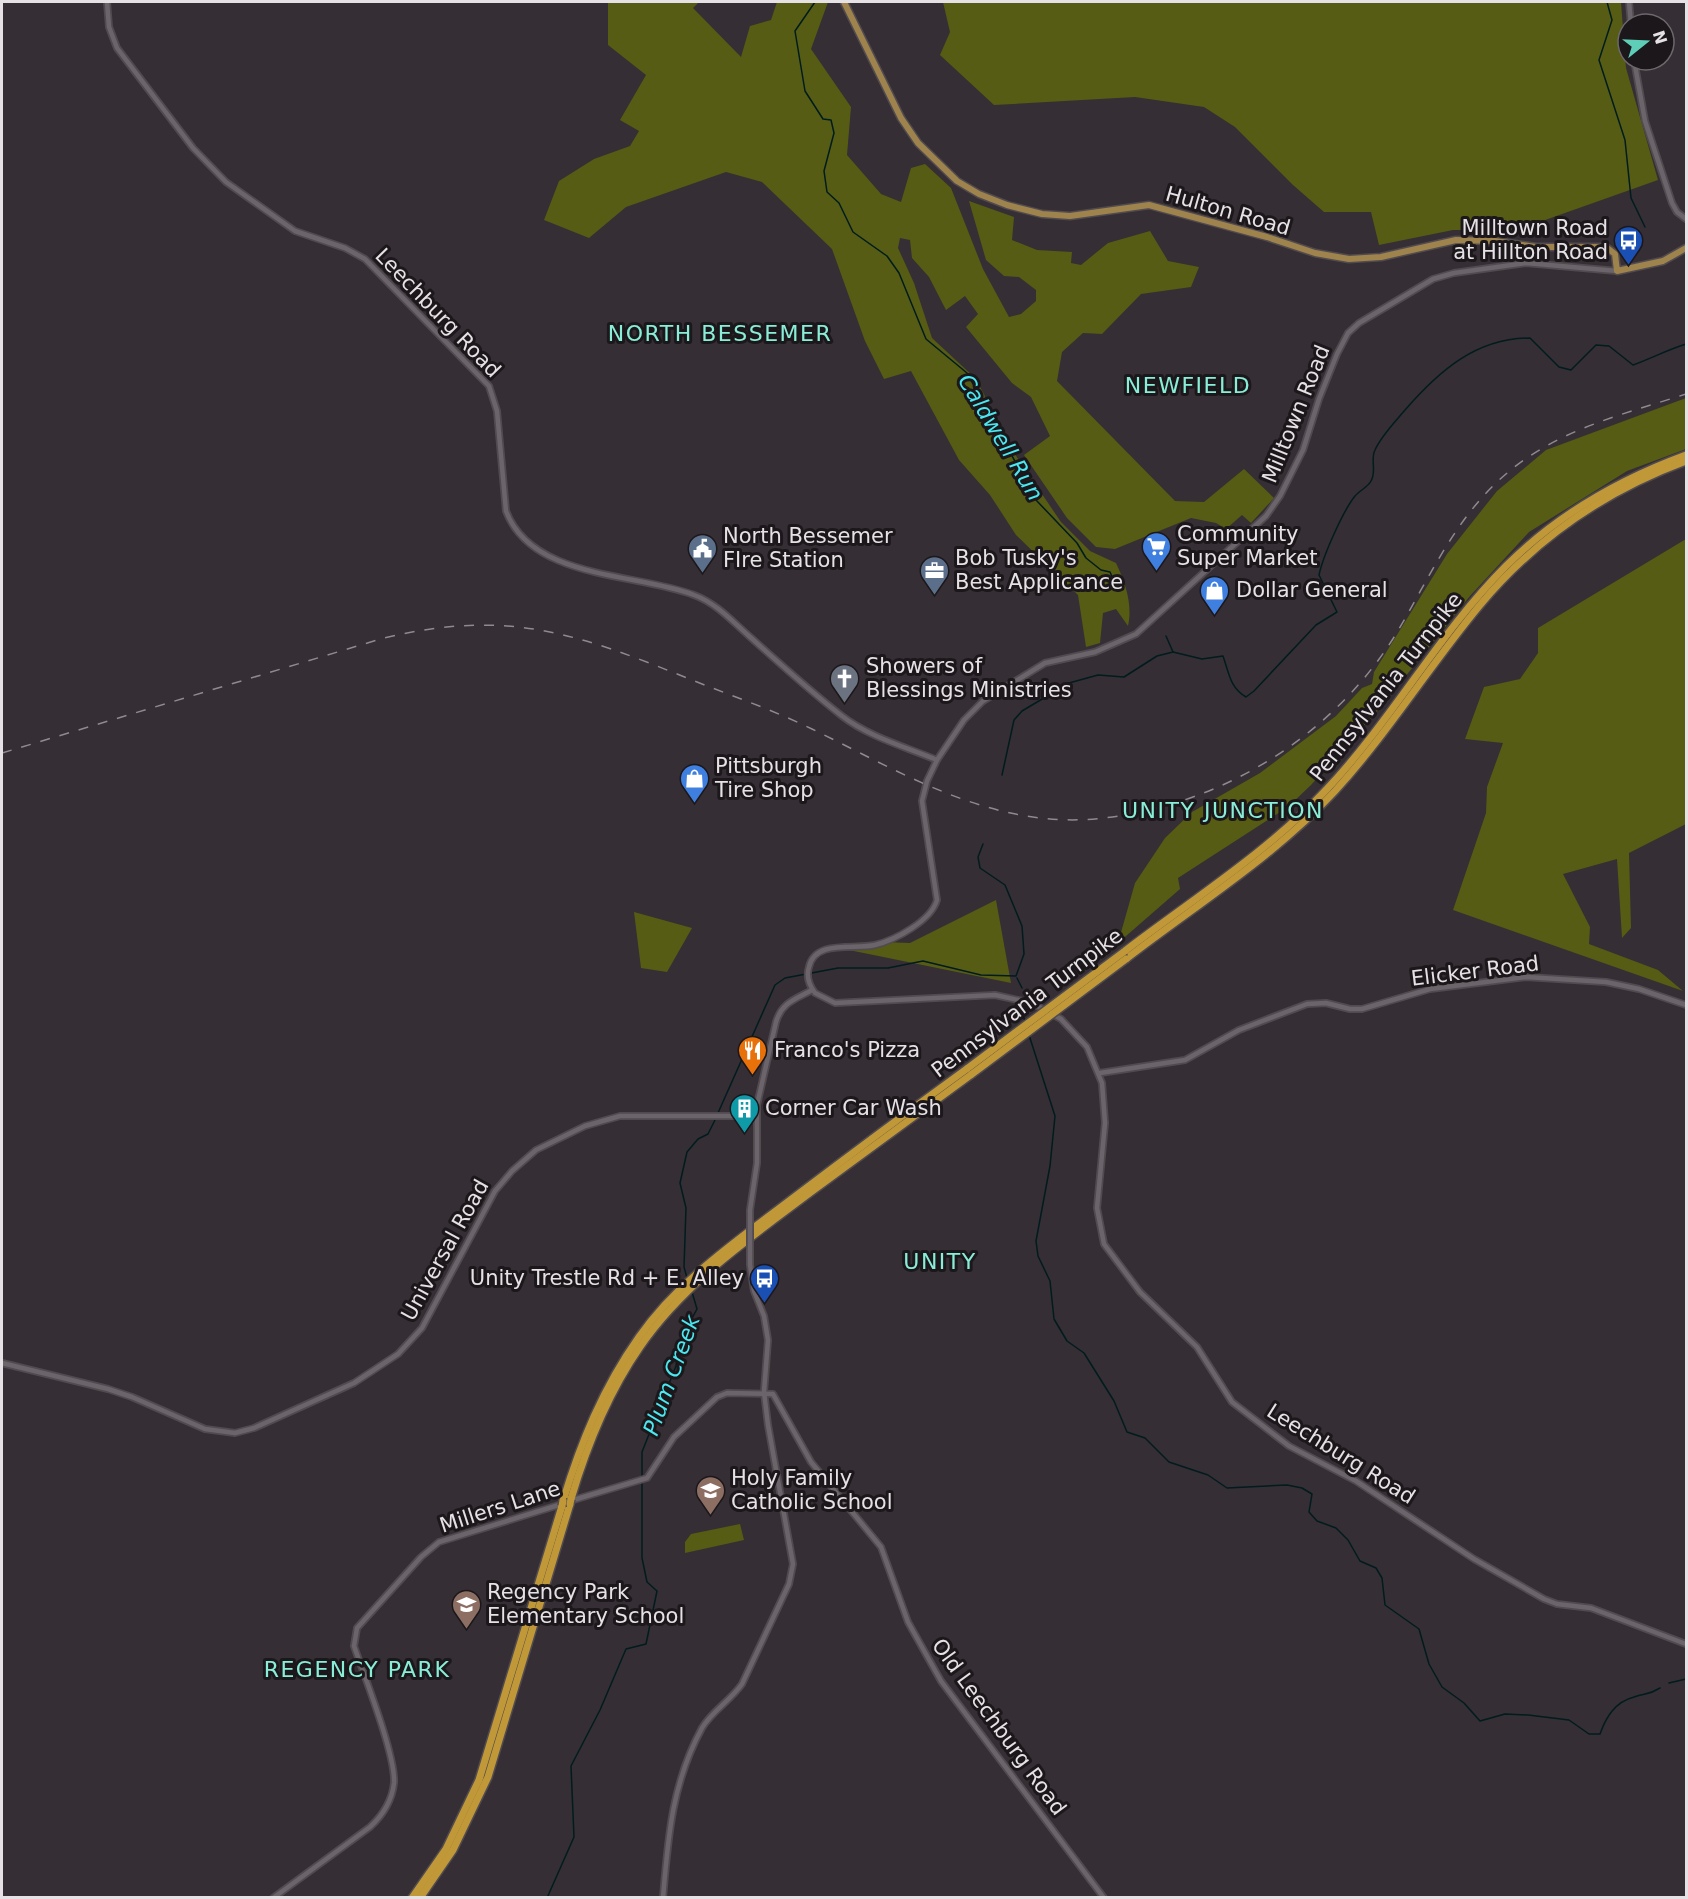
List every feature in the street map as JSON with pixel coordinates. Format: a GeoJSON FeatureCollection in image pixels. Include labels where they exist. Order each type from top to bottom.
{"type":"FeatureCollection","features":[{"type":"Feature","properties":{"kind":"highway","name":"Pennsylvania Turnpike"},"geometry":{"type":"LineString","coordinates":[[1126,955],[1270,842],[1311,806],[1352,760],[1469,609],[1524,549],[1564,517],[1603,492],[1651,468],[1686,455]]}},
{"type":"Feature","properties":{"kind":"highway","name":"Pennsylvania Turnpike"},"geometry":{"type":"LineString","coordinates":[[412,1898],[446,1849],[482,1774],[567,1503],[594,1432],[615,1388],[641,1346],[671,1308],[743,1243],[970,1071],[1265,854],[1319,808],[1357,765],[1479,606],[1531,553],[1575,517],[1606,498],[1686,461]]}},
{"type":"Feature","properties":{"kind":"highway","name":"Pennsylvania Turnpike"},"geometry":{"type":"LineString","coordinates":[[420,1898],[453,1850],[488,1777],[567,1503]]}},
{"type":"Feature","properties":{"kind":"main road","name":"Hulton Road"},"geometry":{"type":"LineString","coordinates":[[844,2],[901,118],[918,143],[957,181],[1007,206],[1042,214],[1070,216],[1149,205],[1315,253],[1349,259],[1381,257],[1456,240],[1495,241],[1536,247],[1603,247],[1615,254],[1617,272]]}},
{"type":"Feature","properties":{"kind":"main road"},"geometry":{"type":"LineString","coordinates":[[1617,272],[1663,261],[1686,248]]}},
{"type":"Feature","properties":{"kind":"street","name":"Leechburg Road"},"geometry":{"type":"LineString","coordinates":[[107,2],[109,27],[117,48],[204,161],[226,182],[295,231],[345,248],[365,259],[489,386],[497,411],[506,511],[511,524],[525,540],[567,564],[583,570],[672,588],[705,600],[852,723],[937,760]]}},
{"type":"Feature","properties":{"kind":"street"},"geometry":{"type":"LineString","coordinates":[[1636,72],[1645,121],[1668,193],[1677,212],[1686,219]]}},
{"type":"Feature","properties":{"kind":"street","name":"Milltown Road"},"geometry":{"type":"LineString","coordinates":[[937,760],[964,720],[983,701],[1045,663],[1095,652],[1136,634],[1266,516],[1280,496],[1303,450],[1337,354],[1348,333],[1359,323],[1433,279],[1454,273],[1526,263],[1617,272]]}},
{"type":"Feature","properties":{"kind":"street"},"geometry":{"type":"LineString","coordinates":[[663,1898],[670,1814],[684,1772],[706,1722],[732,1699],[742,1684],[792,1573],[792,1549],[768,1425],[765,1392],[768,1340],[764,1316],[754,1291],[750,1264],[750,1210],[757,1162],[758,1097],[780,1010],[791,1000],[812,990],[808,970],[815,956],[828,949],[871,946],[889,941],[930,913],[935,905],[937,900],[922,801],[927,781],[937,760]]}},
{"type":"Feature","properties":{"kind":"street","name":"Elicker Road"},"geometry":{"type":"LineString","coordinates":[[1100,1073],[1185,1060],[1239,1030],[1307,1004],[1326,1003],[1350,1009],[1362,1009],[1430,989],[1526,977],[1606,982],[1639,989],[1686,1005]]}},
{"type":"Feature","properties":{"kind":"street","name":"Leechburg Road"},"geometry":{"type":"LineString","coordinates":[[812,990],[825,999],[848,1004],[963,995],[995,995],[1023,999],[1049,1011],[1068,1024],[1087,1047],[1100,1073],[1105,1106],[1097,1208],[1101,1236],[1113,1258],[1140,1292],[1197,1347],[1232,1402],[1296,1450],[1356,1481],[1474,1558],[1544,1599],[1557,1604],[1591,1608],[1686,1644]]}},
{"type":"Feature","properties":{"kind":"street","name":"Universal Road"},"geometry":{"type":"LineString","coordinates":[[2,1363],[132,1396],[213,1431],[235,1432],[254,1428],[354,1383],[410,1344],[428,1318],[495,1191],[512,1171],[536,1150],[585,1126],[620,1116],[757,1116]]}},
{"type":"Feature","properties":{"kind":"street","name":"Millers Lane"},"geometry":{"type":"LineString","coordinates":[[273,1898],[370,1827],[386,1808],[392,1795],[393,1767],[353,1640],[362,1622],[421,1557],[439,1542],[643,1480],[653,1473],[674,1437],[713,1400],[728,1393],[765,1392]]}},
{"type":"Feature","properties":{"kind":"street","name":"Old Leechburg Road"},"geometry":{"type":"LineString","coordinates":[[765,1392],[776,1398],[811,1462],[881,1547],[908,1622],[941,1681],[1104,1898]]}},
{"type":"Feature","properties":{"kind":"green space"},"geometry":{"type":"Polygon","coordinates":[[[608,2],[699,2],[693,8],[741,57],[750,26],[771,20],[777,2],[828,2],[811,49],[851,107],[847,155],[881,194],[901,202],[911,168],[925,164],[951,188],[983,269],[1009,317],[1021,314],[1036,301],[1036,290],[1019,277],[1004,276],[986,260],[969,201],[1014,217],[1012,240],[1037,250],[1072,252],[1071,263],[1081,265],[1108,243],[1150,231],[1168,261],[1199,267],[1191,287],[1141,294],[1102,334],[1083,333],[1062,352],[1057,381],[1175,501],[1204,502],[1244,469],[1274,498],[1251,523],[1242,515],[1226,529],[1216,523],[1191,518],[1115,549],[1096,547],[1067,518],[1024,455],[1050,436],[1031,397],[1012,383],[966,327],[978,314],[965,296],[946,310],[929,277],[912,258],[910,240],[900,238],[898,248],[914,283],[932,338],[975,378],[984,394],[993,422],[1061,522],[1090,551],[1116,563],[1129,601],[1128,626],[1116,609],[1103,613],[1100,643],[1086,647],[1078,595],[1016,535],[990,495],[959,460],[911,371],[884,379],[865,341],[832,249],[762,182],[726,172],[626,207],[589,238],[544,220],[559,181],[594,159],[630,146],[639,131],[620,120],[646,75],[608,45],[608,2]]]}},
{"type":"Feature","properties":{"kind":"green space"},"geometry":{"type":"Polygon","coordinates":[[[943,2],[1621,2],[1622,12],[1616,12],[1616,72],[1627,72],[1658,180],[1517,230],[1453,230],[1379,245],[1371,212],[1324,212],[1293,185],[1235,127],[1204,107],[1135,97],[994,105],[940,55],[950,32],[943,2]]]}},
{"type":"Feature","properties":{"kind":"green space"},"geometry":{"type":"Polygon","coordinates":[[[1686,398],[1686,449],[1627,471],[1529,532],[1470,596],[1380,708],[1311,785],[1288,807],[1178,878],[1180,889],[1118,943],[1135,883],[1165,838],[1192,812],[1260,773],[1336,716],[1362,688],[1372,684],[1374,672],[1447,554],[1497,491],[1546,450],[1686,398]]]}},
{"type":"Feature","properties":{"kind":"green space"},"geometry":{"type":"Polygon","coordinates":[[[1686,539],[1686,824],[1629,853],[1631,928],[1622,938],[1617,859],[1563,874],[1590,927],[1589,944],[1658,970],[1683,991],[1453,910],[1486,813],[1487,787],[1503,743],[1465,739],[1484,687],[1520,679],[1538,653],[1538,628],[1686,539]]]}},
{"type":"Feature","properties":{"kind":"green space"},"geometry":{"type":"Polygon","coordinates":[[[996,900],[1011,983],[839,948],[883,942],[910,943],[996,900]]]}},
{"type":"Feature","properties":{"kind":"green space"},"geometry":{"type":"Polygon","coordinates":[[[634,912],[692,928],[667,972],[641,968],[634,912]]]}},
{"type":"Feature","properties":{"kind":"green space"},"geometry":{"type":"Polygon","coordinates":[[[740,1524],[744,1540],[685,1553],[685,1542],[691,1534],[740,1524]]]}},
{"type":"Feature","properties":{"kind":"waterway","name":"Caldwell Run"},"geometry":{"type":"LineString","coordinates":[[815,2],[795,31],[805,91],[823,119],[831,120],[834,133],[824,171],[827,192],[839,203],[853,232],[887,256],[899,273],[926,339],[967,373],[1036,500],[1077,543],[1086,558],[1101,570],[1110,572],[1118,590]]}},
{"type":"Feature","properties":{"kind":"waterway"},"geometry":{"type":"LineString","coordinates":[[1607,2],[1612,20],[1599,60],[1625,140],[1631,198],[1645,227]]}},
{"type":"Feature","properties":{"kind":"waterway","name":"Plum Creek"},"geometry":{"type":"LineString","coordinates":[[1002,775],[1014,720],[1022,711],[1069,683],[1098,675],[1124,677],[1157,656],[1173,652],[1202,659],[1223,656],[1236,689],[1246,697],[1254,691],[1316,625],[1337,612],[1319,575],[1339,523],[1355,496],[1371,481],[1374,454],[1384,434],[1431,382],[1460,359],[1492,344],[1511,339],[1530,338],[1559,367],[1571,370],[1596,345],[1609,346],[1633,365],[1686,344]]}},
{"type":"Feature","properties":{"kind":"waterway","name":"Caldwell Run"},"geometry":{"type":"LineString","coordinates":[[1166,636],[1173,652]]}},
{"type":"Feature","properties":{"kind":"waterway","name":"Plum Creek"},"geometry":{"type":"LineString","coordinates":[[718,1113],[775,985],[785,978],[838,968],[888,968],[923,961],[981,975],[1016,976],[1024,954],[1022,926],[1005,885],[980,868],[978,857],[983,844]]}},
{"type":"Feature","properties":{"kind":"waterway"},"geometry":{"type":"LineString","coordinates":[[1017,978],[1022,988]]}},
{"type":"Feature","properties":{"kind":"waterway"},"geometry":{"type":"LineString","coordinates":[[1020,1003],[1025,1022]]}},
{"type":"Feature","properties":{"kind":"waterway"},"geometry":{"type":"LineString","coordinates":[[1029,1035],[1055,1116],[1050,1166],[1036,1241],[1038,1256],[1050,1281],[1054,1319],[1067,1341],[1084,1353],[1114,1401],[1127,1432],[1145,1438],[1169,1462],[1208,1475],[1227,1488],[1287,1485],[1302,1488],[1312,1494],[1309,1512],[1317,1521],[1336,1528],[1348,1540],[1360,1561],[1376,1568],[1382,1578],[1385,1605],[1419,1629],[1429,1664],[1442,1687],[1464,1703],[1480,1721],[1505,1714],[1528,1715],[1569,1720],[1589,1734],[1600,1734],[1608,1716],[1616,1706],[1627,1699],[1660,1688]]}},
{"type":"Feature","properties":{"kind":"waterway","name":"Plum Creek"},"geometry":{"type":"LineString","coordinates":[[687,1278],[684,1267],[686,1208],[680,1183],[687,1152],[698,1139],[708,1134],[716,1118]]}},
{"type":"Feature","properties":{"kind":"waterway","name":"Plum Creek"},"geometry":{"type":"LineString","coordinates":[[547,1898],[574,1837],[571,1766],[600,1710],[626,1649],[646,1644],[657,1591],[647,1582],[642,1558],[642,1452],[676,1366],[679,1342],[697,1309],[692,1292]]}},
{"type":"Feature","properties":{"kind":"waterway"},"geometry":{"type":"LineString","coordinates":[[1669,1683],[1686,1679]]}},
{"type":"Feature","properties":{"kind":"railway"},"geometry":{"type":"LineString","coordinates":[[2,753],[384,638],[428,629],[469,625],[506,626],[542,630],[577,639],[651,664],[782,716],[917,780],[988,807],[1025,816],[1064,820],[1104,818],[1148,810],[1191,798],[1232,781],[1271,759],[1341,704],[1370,671],[1396,634],[1441,555],[1466,517],[1480,499],[1517,465],[1539,450],[1586,427],[1686,394]]}},
{"type":"Feature","properties":{"kind":"place","name":"Milltown Road at Hillton Road"},"geometry":{"type":"Point","coordinates":[1629,266]}},
{"type":"Feature","properties":{"kind":"place","name":"Community Super Market"},"geometry":{"type":"Point","coordinates":[1156,572]}},
{"type":"Feature","properties":{"kind":"place","name":"North Bessemer FIre Station"},"geometry":{"type":"Point","coordinates":[702,574]}},
{"type":"Feature","properties":{"kind":"place","name":"Bob Tusky's Best Applicance"},"geometry":{"type":"Point","coordinates":[934,596]}},
{"type":"Feature","properties":{"kind":"place","name":"Dollar General"},"geometry":{"type":"Point","coordinates":[1215,616]}},
{"type":"Feature","properties":{"kind":"place","name":"Showers of Blessings Ministries"},"geometry":{"type":"Point","coordinates":[845,704]}},
{"type":"Feature","properties":{"kind":"place","name":"Pittsburgh Tire Shop"},"geometry":{"type":"Point","coordinates":[694,804]}},
{"type":"Feature","properties":{"kind":"place","name":"Franco's Pizza"},"geometry":{"type":"Point","coordinates":[753,1076]}},
{"type":"Feature","properties":{"kind":"place","name":"Corner Car Wash"},"geometry":{"type":"Point","coordinates":[744,1134]}},
{"type":"Feature","properties":{"kind":"place","name":"Unity Trestle Rd + E. Alley"},"geometry":{"type":"Point","coordinates":[765,1304]}},
{"type":"Feature","properties":{"kind":"place","name":"Holy Family Catholic School"},"geometry":{"type":"Point","coordinates":[710,1516]}},
{"type":"Feature","properties":{"kind":"place","name":"Regency Park Elementary School"},"geometry":{"type":"Point","coordinates":[466,1630]}},
{"type":"Feature","properties":{"kind":"district","name":"NORTH BESSEMER"},"geometry":{"type":"Point","coordinates":[720,333]}},
{"type":"Feature","properties":{"kind":"district","name":"NEWFIELD"},"geometry":{"type":"Point","coordinates":[1188,385]}},
{"type":"Feature","properties":{"kind":"district","name":"UNITY JUNCTION"},"geometry":{"type":"Point","coordinates":[1223,810]}},
{"type":"Feature","properties":{"kind":"district","name":"UNITY"},"geometry":{"type":"Point","coordinates":[940,1261]}},
{"type":"Feature","properties":{"kind":"district","name":"REGENCY PARK"},"geometry":{"type":"Point","coordinates":[357,1669]}}]}
